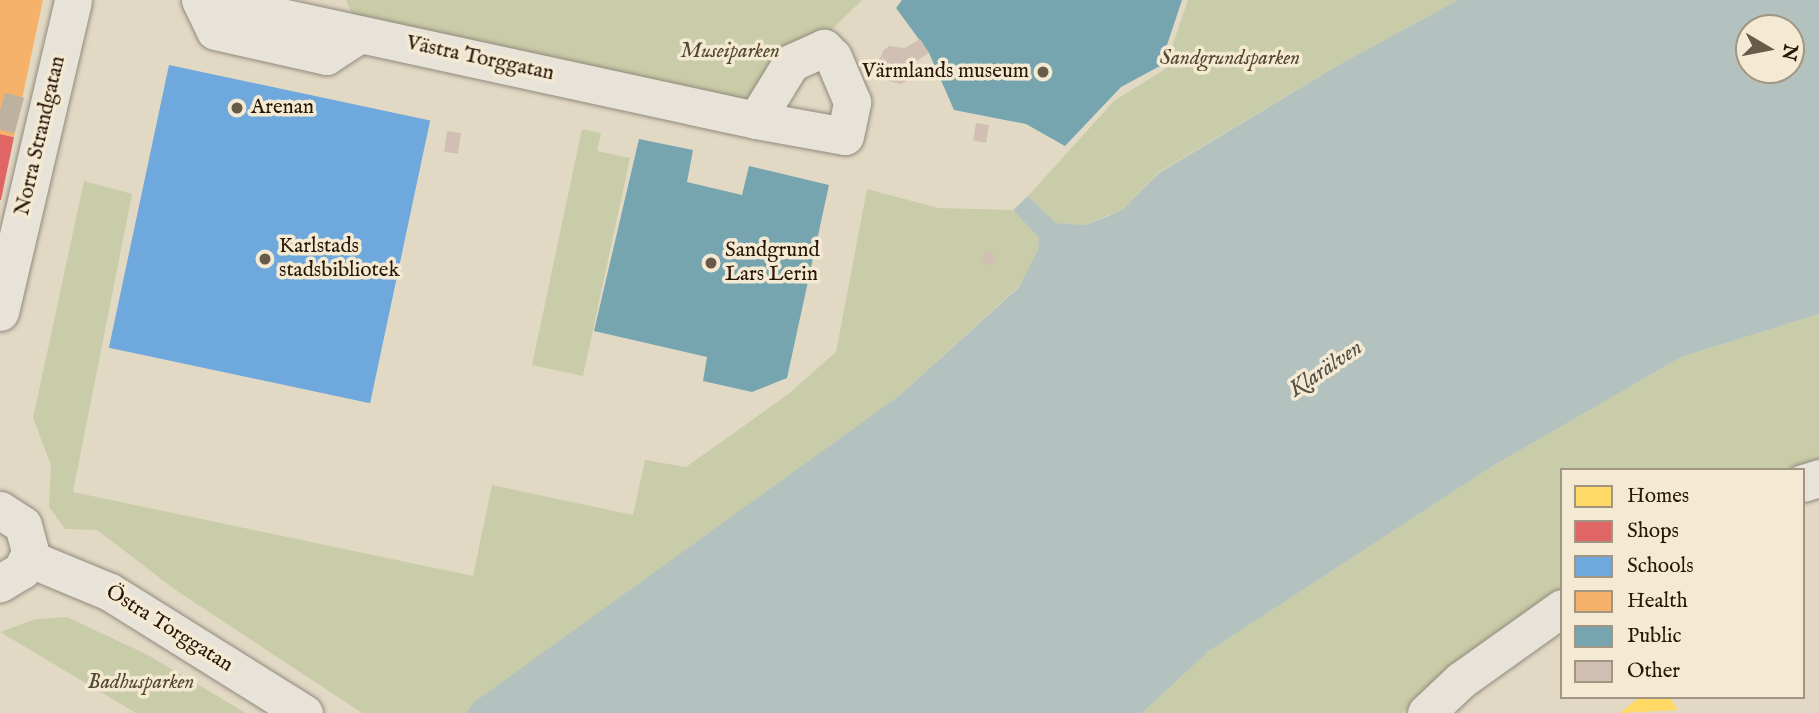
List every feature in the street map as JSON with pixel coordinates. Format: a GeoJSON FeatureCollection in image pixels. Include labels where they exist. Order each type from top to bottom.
{"type":"FeatureCollection","features":[{"type":"Feature","properties":{"kind":"street","name":"Norra Strandgatan"},"geometry":{"type":"LineString","coordinates":[[0,312],[32,117],[74,0]]}},
{"type":"Feature","properties":{"kind":"street","name":"Västra Torggatan"},"geometry":{"type":"LineString","coordinates":[[220,2],[309,10],[360,34],[756,120]]}},
{"type":"Feature","properties":{"kind":"street"},"geometry":{"type":"LineString","coordinates":[[220,2],[215,31],[326,56],[360,34]]}},
{"type":"Feature","properties":{"kind":"street"},"geometry":{"type":"LineString","coordinates":[[0,510],[23,525],[30,542],[28,558],[15,577],[0,583]]}},
{"type":"Feature","properties":{"kind":"street","name":"Östra Torggatan"},"geometry":{"type":"LineString","coordinates":[[28,558],[110,592],[304,713]]}},
{"type":"Feature","properties":{"kind":"street"},"geometry":{"type":"LineString","coordinates":[[1426,713],[1461,680],[1560,609]]}},
{"type":"Feature","properties":{"kind":"green space","name":"Museiparken"},"geometry":{"type":"Polygon","coordinates":[[[346,0],[862,0],[782,79],[768,115],[354,19],[346,0]]]}},
{"type":"Feature","properties":{"kind":"green space","name":"Sandgrundsparken"},"geometry":{"type":"Polygon","coordinates":[[[1188,0],[1458,0],[1335,67],[1159,172],[1123,209],[1085,225],[1056,223],[1028,196],[1115,100],[1164,70],[1188,0]]]}},
{"type":"Feature","properties":{"kind":"green space"},"geometry":{"type":"Polygon","coordinates":[[[582,129],[601,133],[597,151],[630,158],[583,376],[532,365],[582,129]]]}},
{"type":"Feature","properties":{"kind":"green space"},"geometry":{"type":"Polygon","coordinates":[[[84,181],[132,194],[73,492],[473,576],[492,485],[633,515],[645,460],[686,467],[787,395],[836,352],[867,189],[938,208],[1013,210],[1039,238],[1037,258],[1019,286],[900,395],[474,703],[466,713],[362,713],[177,591],[97,530],[65,529],[49,507],[51,465],[33,418],[84,181]]]}},
{"type":"Feature","properties":{"kind":"green space"},"geometry":{"type":"Polygon","coordinates":[[[1819,314],[1819,469],[1560,468],[1560,592],[1513,621],[1402,713],[1142,713],[1209,651],[1491,467],[1681,357],[1819,314]]]}},
{"type":"Feature","properties":{"kind":"green space","name":"Badhusparken"},"geometry":{"type":"Polygon","coordinates":[[[67,617],[148,655],[246,713],[136,713],[0,632],[36,619],[67,617]]]}},
{"type":"Feature","properties":{"kind":"water","name":"Klarälven"},"geometry":{"type":"Polygon","coordinates":[[[1458,0],[1819,0],[1819,314],[1681,357],[1491,467],[1209,651],[1142,713],[466,713],[473,703],[900,395],[1019,287],[1038,250],[1039,238],[1013,210],[1028,196],[1056,223],[1085,225],[1123,209],[1159,173],[1335,67],[1458,0]]]}},
{"type":"Feature","properties":{"kind":"building: Homes"},"geometry":{"type":"Polygon","coordinates":[[[1638,699],[1670,699],[1678,710],[1620,713],[1638,699]]]}},
{"type":"Feature","properties":{"kind":"building: Shops"},"geometry":{"type":"Polygon","coordinates":[[[0,134],[14,137],[1,200],[0,200],[0,134]]]}},
{"type":"Feature","properties":{"kind":"building: Schools","name":"Karlstads stadsbibliotek"},"geometry":{"type":"Polygon","coordinates":[[[169,65],[430,121],[370,403],[109,348],[169,65]]]}},
{"type":"Feature","properties":{"kind":"building: Health"},"geometry":{"type":"Polygon","coordinates":[[[0,0],[43,0],[14,137],[0,134],[0,0]]]}},
{"type":"Feature","properties":{"kind":"building: Public","name":"Värmlands museum"},"geometry":{"type":"Polygon","coordinates":[[[902,0],[1182,0],[1160,66],[1121,87],[1065,146],[1026,124],[954,110],[929,53],[896,8],[902,0]]]}},
{"type":"Feature","properties":{"kind":"building: Public","name":"Sandgrund Lars Lerin"},"geometry":{"type":"Polygon","coordinates":[[[639,139],[693,150],[687,182],[742,195],[749,166],[829,185],[787,378],[752,392],[703,381],[707,357],[594,331],[639,139]]]}},
{"type":"Feature","properties":{"kind":"building: Other"},"geometry":{"type":"Polygon","coordinates":[[[920,39],[929,53],[915,62],[909,80],[900,84],[885,80],[877,66],[883,51],[889,46],[905,48],[920,39]]]}},
{"type":"Feature","properties":{"kind":"building: Other"},"geometry":{"type":"Polygon","coordinates":[[[976,123],[989,125],[986,143],[973,141],[976,123]]]}},
{"type":"Feature","properties":{"kind":"building: Other"},"geometry":{"type":"Polygon","coordinates":[[[447,131],[461,133],[458,154],[444,152],[447,131]]]}},
{"type":"Feature","properties":{"kind":"building: Other"},"geometry":{"type":"Polygon","coordinates":[[[990,250],[997,260],[988,266],[981,256],[990,250]]]}},
{"type":"Feature","properties":{"kind":"tunnel"},"geometry":{"type":"LineString","coordinates":[[0,110],[19,115]]}},
{"type":"Feature","properties":{"kind":"place","name":"Värmlands museum"},"geometry":{"type":"Point","coordinates":[1043,72]}},
{"type":"Feature","properties":{"kind":"place","name":"Arenan"},"geometry":{"type":"Point","coordinates":[237,108]}},
{"type":"Feature","properties":{"kind":"place","name":"Karlstads stadsbibliotek"},"geometry":{"type":"Point","coordinates":[265,259]}},
{"type":"Feature","properties":{"kind":"place","name":"Sandgrund Lars Lerin"},"geometry":{"type":"Point","coordinates":[711,263]}}]}
